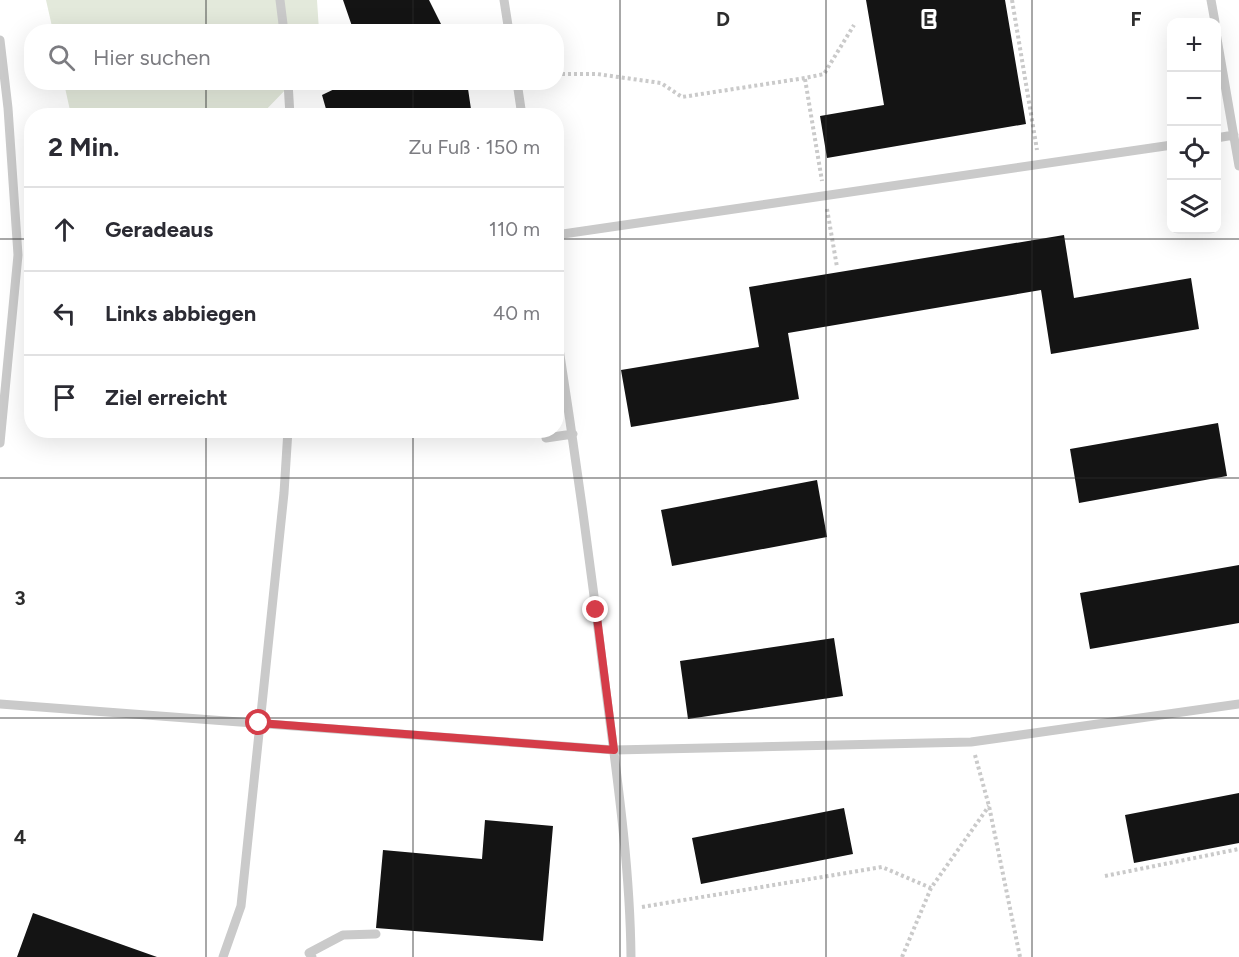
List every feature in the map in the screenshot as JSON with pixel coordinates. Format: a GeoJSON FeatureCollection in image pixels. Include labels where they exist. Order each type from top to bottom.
{"type":"FeatureCollection","features":[{"type":"Feature","properties":{"kind":"lane"},"geometry":{"type":"LineString","coordinates":[[280,0],[283,24]]}},
{"type":"Feature","properties":{"kind":"lane"},"geometry":{"type":"LineString","coordinates":[[504,0],[508,24]]}},
{"type":"Feature","properties":{"kind":"lane"},"geometry":{"type":"LineString","coordinates":[[1211,0],[1214,18]]}},
{"type":"Feature","properties":{"kind":"lane"},"geometry":{"type":"LineString","coordinates":[[0,40],[18,255],[0,443]]}},
{"type":"Feature","properties":{"kind":"lane"},"geometry":{"type":"LineString","coordinates":[[1221,61],[1239,166]]}},
{"type":"Feature","properties":{"kind":"lane"},"geometry":{"type":"LineString","coordinates":[[288,90],[290,108]]}},
{"type":"Feature","properties":{"kind":"lane"},"geometry":{"type":"LineString","coordinates":[[518,90],[521,108]]}},
{"type":"Feature","properties":{"kind":"lane"},"geometry":{"type":"LineString","coordinates":[[1221,137],[1234,135]]}},
{"type":"Feature","properties":{"kind":"lane"},"geometry":{"type":"LineString","coordinates":[[564,234],[1167,146]]}},
{"type":"Feature","properties":{"kind":"lane"},"geometry":{"type":"LineString","coordinates":[[564,378],[614,750],[630,909],[631,957]]}},
{"type":"Feature","properties":{"kind":"lane"},"geometry":{"type":"LineString","coordinates":[[564,435],[573,434]]}},
{"type":"Feature","properties":{"kind":"lane"},"geometry":{"type":"LineString","coordinates":[[223,957],[241,906],[284,493],[287,438]]}},
{"type":"Feature","properties":{"kind":"lane"},"geometry":{"type":"LineString","coordinates":[[0,704],[614,750],[971,742],[1239,704]]}},
{"type":"Feature","properties":{"kind":"lane"},"geometry":{"type":"LineString","coordinates":[[312,957],[309,952],[343,935],[376,934]]}},
{"type":"Feature","properties":{"kind":"path"},"geometry":{"type":"LineString","coordinates":[[1012,0],[1040,165]]}},
{"type":"Feature","properties":{"kind":"path"},"geometry":{"type":"LineString","coordinates":[[564,74],[597,74],[661,83],[682,98],[805,78],[824,74],[855,25]]}},
{"type":"Feature","properties":{"kind":"path"},"geometry":{"type":"LineString","coordinates":[[805,78],[837,267]]}},
{"type":"Feature","properties":{"kind":"path"},"geometry":{"type":"LineString","coordinates":[[971,742],[989,806],[1020,957]]}},
{"type":"Feature","properties":{"kind":"path"},"geometry":{"type":"LineString","coordinates":[[902,957],[931,888],[989,806]]}},
{"type":"Feature","properties":{"kind":"path"},"geometry":{"type":"LineString","coordinates":[[1105,876],[1239,849]]}},
{"type":"Feature","properties":{"kind":"path"},"geometry":{"type":"LineString","coordinates":[[630,909],[882,867],[931,888]]}},
{"type":"Feature","properties":{"kind":"shaded area"},"geometry":{"type":"Polygon","coordinates":[[[46,0],[317,0],[319,24],[51,24],[46,0]]]}},
{"type":"Feature","properties":{"kind":"shaded area"},"geometry":{"type":"Polygon","coordinates":[[[66,90],[285,90],[268,108],[69,108],[66,90]]]}},
{"type":"Feature","properties":{"kind":"building"},"geometry":{"type":"Polygon","coordinates":[[[343,0],[429,0],[441,24],[351,24],[343,0]]]}},
{"type":"Feature","properties":{"kind":"building"},"geometry":{"type":"Polygon","coordinates":[[[866,0],[1005,0],[1026,124],[827,158],[820,116],[884,105],[866,0]]]}},
{"type":"Feature","properties":{"kind":"building"},"geometry":{"type":"Polygon","coordinates":[[[332,90],[468,90],[471,108],[326,108],[322,95],[332,90]]]}},
{"type":"Feature","properties":{"kind":"building"},"geometry":{"type":"Polygon","coordinates":[[[1064,235],[1074,298],[1191,278],[1199,329],[1051,354],[1041,290],[788,333],[799,399],[631,427],[621,370],[759,347],[749,287],[1064,235]]]}},
{"type":"Feature","properties":{"kind":"building"},"geometry":{"type":"Polygon","coordinates":[[[1218,423],[1227,476],[1079,503],[1070,449],[1218,423]]]}},
{"type":"Feature","properties":{"kind":"building"},"geometry":{"type":"Polygon","coordinates":[[[817,480],[827,537],[672,566],[661,510],[817,480]]]}},
{"type":"Feature","properties":{"kind":"building"},"geometry":{"type":"Polygon","coordinates":[[[1239,565],[1239,623],[1090,649],[1080,593],[1239,565]]]}},
{"type":"Feature","properties":{"kind":"building"},"geometry":{"type":"Polygon","coordinates":[[[834,638],[843,696],[688,719],[680,661],[834,638]]]}},
{"type":"Feature","properties":{"kind":"building"},"geometry":{"type":"Polygon","coordinates":[[[1239,793],[1239,843],[1134,863],[1125,815],[1239,793]]]}},
{"type":"Feature","properties":{"kind":"building"},"geometry":{"type":"Polygon","coordinates":[[[844,808],[853,854],[701,884],[692,838],[844,808]]]}},
{"type":"Feature","properties":{"kind":"building"},"geometry":{"type":"Polygon","coordinates":[[[485,820],[553,826],[543,941],[376,928],[383,850],[482,859],[485,820]]]}},
{"type":"Feature","properties":{"kind":"building"},"geometry":{"type":"Polygon","coordinates":[[[33,913],[157,957],[17,957],[33,913]]]}},
{"type":"Feature","properties":{"kind":"route"},"geometry":{"type":"LineString","coordinates":[[259,723],[614,750],[596,610]]}}]}
